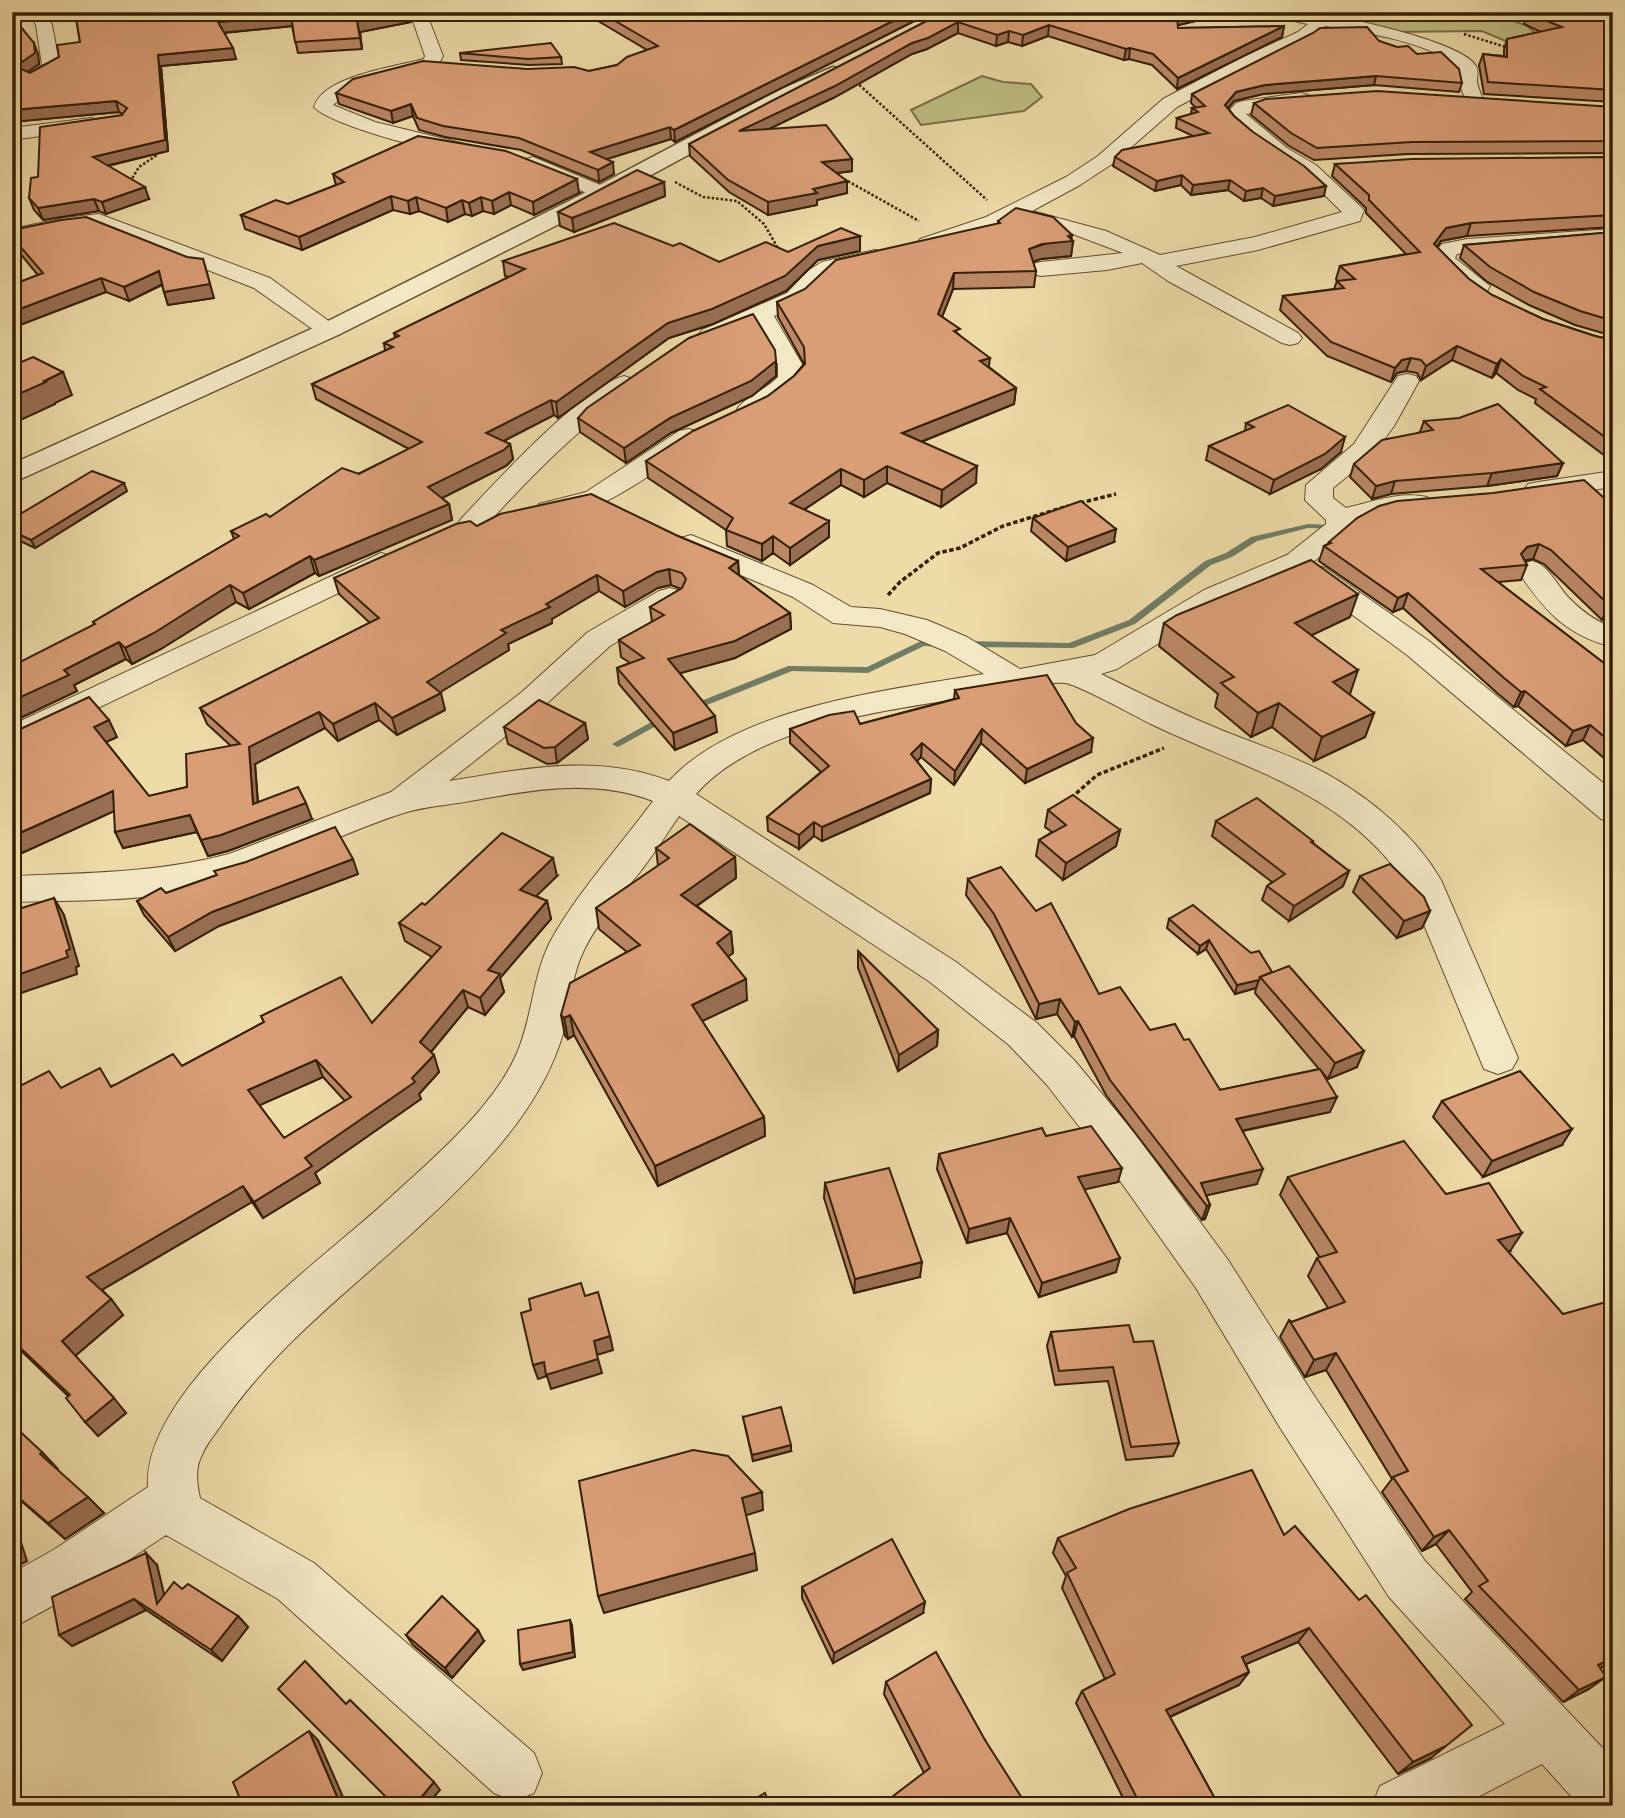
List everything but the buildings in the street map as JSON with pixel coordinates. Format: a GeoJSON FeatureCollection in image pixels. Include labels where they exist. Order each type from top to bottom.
{"type":"FeatureCollection","features":[{"type":"Feature","properties":{"kind":"street"},"geometry":{"type":"LineString","coordinates":[[33,77],[51,67],[44,25],[37,12]]}},
{"type":"Feature","properties":{"kind":"street"},"geometry":{"type":"LineString","coordinates":[[418,12],[435,59],[427,65]]}},
{"type":"Feature","properties":{"kind":"street"},"geometry":{"type":"LineString","coordinates":[[1277,12],[1368,29],[1458,56],[1469,68],[1468,83],[1475,102]]}},
{"type":"Feature","properties":{"kind":"street"},"geometry":{"type":"LineString","coordinates":[[689,342],[761,314],[803,293],[818,273],[837,265],[951,237],[1007,214],[1073,181],[1105,160],[1170,103],[1304,36],[1317,25],[1316,19]]}},
{"type":"Feature","properties":{"kind":"street"},"geometry":{"type":"LineString","coordinates":[[454,68],[427,65],[348,84],[323,104],[323,107],[353,120],[419,139],[478,151]]}},
{"type":"Feature","properties":{"kind":"street"},"geometry":{"type":"LineString","coordinates":[[12,475],[329,330],[603,192],[747,114],[849,65]]}},
{"type":"Feature","properties":{"kind":"street"},"geometry":{"type":"LineString","coordinates":[[1041,269],[1152,259],[1258,243],[1352,216],[1353,210],[1309,169],[1280,152],[1235,114],[1243,107],[1263,103],[1321,98]]}},
{"type":"Feature","properties":{"kind":"street"},"geometry":{"type":"LineString","coordinates":[[1449,100],[1497,104]]}},
{"type":"Feature","properties":{"kind":"street"},"geometry":{"type":"LineString","coordinates":[[12,134],[106,122]]}},
{"type":"Feature","properties":{"kind":"street"},"geometry":{"type":"LineString","coordinates":[[513,156],[603,192]]}},
{"type":"Feature","properties":{"kind":"street"},"geometry":{"type":"LineString","coordinates":[[1309,169],[1334,167]]}},
{"type":"Feature","properties":{"kind":"street"},"geometry":{"type":"LineString","coordinates":[[1007,214],[1080,228],[1152,259],[1186,281],[1290,338]]}},
{"type":"Feature","properties":{"kind":"street"},"geometry":{"type":"LineString","coordinates":[[12,236],[91,220],[110,224],[262,283],[329,330]]}},
{"type":"Feature","properties":{"kind":"street"},"geometry":{"type":"LineString","coordinates":[[1491,295],[1445,261],[1443,256],[1447,251],[1467,246],[1613,235]]}},
{"type":"Feature","properties":{"kind":"street"},"geometry":{"type":"LineString","coordinates":[[638,375],[578,416],[460,529],[518,516],[608,504],[681,441],[776,394],[791,378],[790,364],[761,314]]}},
{"type":"Feature","properties":{"kind":"street"},"geometry":{"type":"LineString","coordinates":[[1341,519],[1319,500],[1320,485],[1363,450],[1381,426],[1407,381]]}},
{"type":"Feature","properties":{"kind":"street"},"geometry":{"type":"LineString","coordinates":[[1512,494],[1613,479]]}},
{"type":"Feature","properties":{"kind":"street"},"geometry":{"type":"LineString","coordinates":[[1341,519],[1391,505],[1446,501]]}},
{"type":"Feature","properties":{"kind":"street"},"geometry":{"type":"LineString","coordinates":[[514,1773],[296,1581],[182,1516],[173,1500],[172,1478],[178,1450],[212,1395],[261,1339],[421,1198],[486,1129],[526,1077],[548,1019],[554,978],[568,943],[587,913],[693,776],[714,760],[778,731],[872,706],[1016,680],[1072,673],[1106,662],[1215,596],[1297,561],[1339,527],[1341,519]]}},
{"type":"Feature","properties":{"kind":"street"},"geometry":{"type":"LineString","coordinates":[[667,532],[803,591],[844,616],[873,616],[915,627],[956,644],[1016,680]]}},
{"type":"Feature","properties":{"kind":"street"},"geometry":{"type":"LineString","coordinates":[[12,738],[404,552]]}},
{"type":"Feature","properties":{"kind":"street"},"geometry":{"type":"LineString","coordinates":[[1297,561],[1418,648],[1606,795]]}},
{"type":"Feature","properties":{"kind":"street"},"geometry":{"type":"LineString","coordinates":[[1532,570],[1545,589],[1573,618],[1592,631],[1613,638]]}},
{"type":"Feature","properties":{"kind":"street"},"geometry":{"type":"LineString","coordinates":[[402,801],[533,699],[599,639],[670,597]]}},
{"type":"Feature","properties":{"kind":"street"},"geometry":{"type":"LineString","coordinates":[[1072,673],[1195,732],[1320,785],[1392,842],[1411,860],[1423,880],[1498,1058]]}},
{"type":"Feature","properties":{"kind":"street"},"geometry":{"type":"LineString","coordinates":[[12,889],[138,884],[201,875],[238,865],[402,801],[480,785],[581,776],[635,781],[675,797],[943,972],[1023,1034],[1061,1073],[1121,1148],[1212,1274],[1296,1410],[1407,1579],[1613,1800]]}},
{"type":"Feature","properties":{"kind":"street"},"geometry":{"type":"LineString","coordinates":[[12,1602],[73,1567],[173,1500]]}},
{"type":"Feature","properties":{"kind":"street"},"geometry":{"type":"LineString","coordinates":[[1400,1806],[1547,1731]]}},
{"type":"Feature","properties":{"kind":"path"},"geometry":{"type":"LineString","coordinates":[[1461,34],[1489,40],[1512,49]]}},
{"type":"Feature","properties":{"kind":"path"},"geometry":{"type":"LineString","coordinates":[[849,65],[869,96],[1007,214]]}},
{"type":"Feature","properties":{"kind":"path"},"geometry":{"type":"LineString","coordinates":[[110,224],[132,176],[139,167],[157,155]]}},
{"type":"Feature","properties":{"kind":"path"},"geometry":{"type":"LineString","coordinates":[[639,173],[680,184],[703,198],[737,201],[764,224],[781,253],[818,273]]}},
{"type":"Feature","properties":{"kind":"path"},"geometry":{"type":"LineString","coordinates":[[842,178],[887,205],[951,237]]}},
{"type":"Feature","properties":{"kind":"path"},"geometry":{"type":"LineString","coordinates":[[873,616],[893,588],[938,553],[960,548],[1003,526],[1029,517],[1116,494]]}},
{"type":"Feature","properties":{"kind":"path"},"geometry":{"type":"LineString","coordinates":[[1070,799],[1097,775],[1195,732]]}},
{"type":"Feature","properties":{"kind":"green space"},"geometry":{"type":"Polygon","coordinates":[[[1293,12],[1490,12],[1527,26],[1558,51],[1529,51],[1482,31],[1392,32],[1293,12]]]}},
{"type":"Feature","properties":{"kind":"green space"},"geometry":{"type":"Polygon","coordinates":[[[982,76],[1003,82],[1031,84],[1042,97],[1024,111],[921,125],[911,110],[982,76]]]}},
{"type":"Feature","properties":{"kind":"waterway"},"geometry":{"type":"LineString","coordinates":[[967,644],[1070,646],[1132,622],[1208,563],[1229,555],[1254,539],[1308,526],[1335,527]]}},
{"type":"Feature","properties":{"kind":"waterway"},"geometry":{"type":"LineString","coordinates":[[694,707],[791,668],[868,670],[923,643],[940,644]]}},
{"type":"Feature","properties":{"kind":"waterway"},"geometry":{"type":"LineString","coordinates":[[617,744],[662,719]]}}]}
